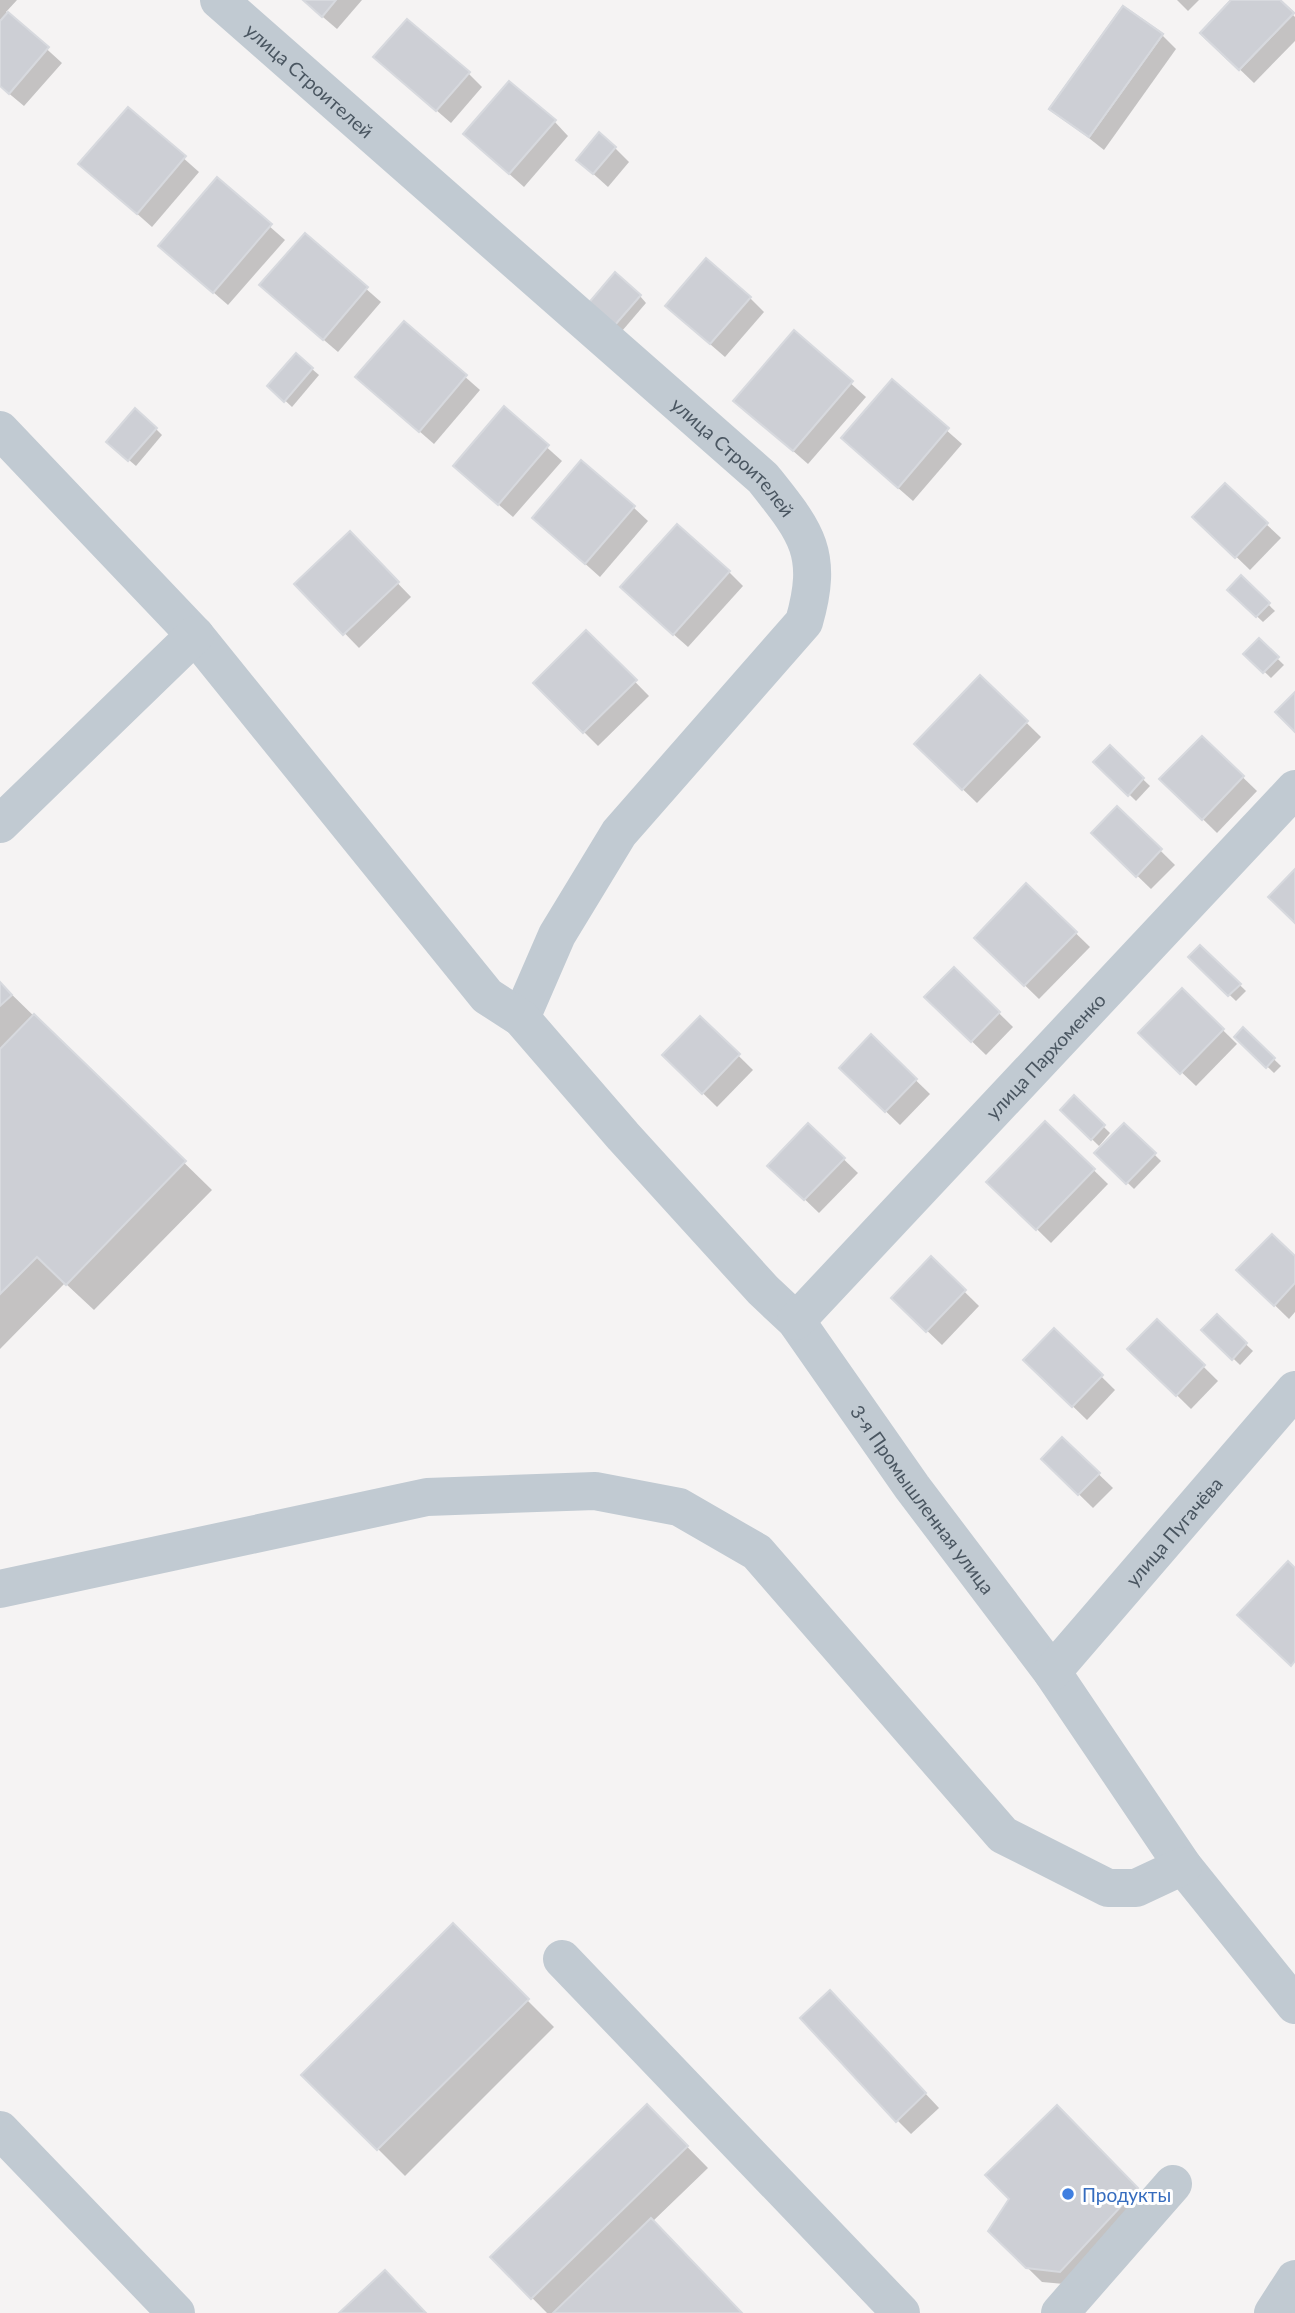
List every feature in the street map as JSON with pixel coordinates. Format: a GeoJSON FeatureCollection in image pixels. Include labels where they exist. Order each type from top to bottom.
{"type":"FeatureCollection","features":[{"type":"Feature","properties":{"kind":"street","name":"улица Строителей"},"geometry":{"type":"LineString","coordinates":[[219,0],[763,478],[798,522],[812,555],[813,591],[804,622],[619,833],[556,935],[521,1018]]}},
{"type":"Feature","properties":{"kind":"street","name":"3-я Промышленная улица"},"geometry":{"type":"LineString","coordinates":[[0,430],[195,635],[487,996],[521,1018],[622,1136],[763,1290],[796,1321],[912,1487],[1052,1672],[1183,1866],[1295,2005]]}},
{"type":"Feature","properties":{"kind":"street"},"geometry":{"type":"LineString","coordinates":[[0,824],[195,635]]}},
{"type":"Feature","properties":{"kind":"street","name":"улица Пархоменко"},"geometry":{"type":"LineString","coordinates":[[796,1321],[1295,789]]}},
{"type":"Feature","properties":{"kind":"street","name":"улица Пугачёва"},"geometry":{"type":"LineString","coordinates":[[1052,1672],[1295,1390]]}},
{"type":"Feature","properties":{"kind":"street"},"geometry":{"type":"LineString","coordinates":[[0,1589],[427,1497],[595,1491],[679,1507],[757,1552],[1003,1835],[1108,1888],[1136,1888],[1183,1866]]}},
{"type":"Feature","properties":{"kind":"street"},"geometry":{"type":"LineString","coordinates":[[562,1959],[901,2313]]}},
{"type":"Feature","properties":{"kind":"street"},"geometry":{"type":"LineString","coordinates":[[0,2130],[176,2313]]}},
{"type":"Feature","properties":{"kind":"street"},"geometry":{"type":"LineString","coordinates":[[1060,2313],[1172,2184]]}},
{"type":"Feature","properties":{"kind":"street"},"geometry":{"type":"LineString","coordinates":[[1273,2313],[1295,2279]]}},
{"type":"Feature","properties":{"kind":"building"},"geometry":{"type":"Polygon","coordinates":[[[303,0],[336,0],[322,17],[303,0]]]}},
{"type":"Feature","properties":{"kind":"building"},"geometry":{"type":"Polygon","coordinates":[[[1231,0],[1280,0],[1294,13],[1239,70],[1200,33],[1231,0]]]}},
{"type":"Feature","properties":{"kind":"building"},"geometry":{"type":"Polygon","coordinates":[[[1231,0],[1280,0],[1294,13],[1239,70],[1200,33],[1231,0]]]}},
{"type":"Feature","properties":{"kind":"building"},"geometry":{"type":"Polygon","coordinates":[[[1123,6],[1163,34],[1089,137],[1049,109],[1123,6]]]}},
{"type":"Feature","properties":{"kind":"building"},"geometry":{"type":"Polygon","coordinates":[[[1123,6],[1163,34],[1089,137],[1049,109],[1123,6]]]}},
{"type":"Feature","properties":{"kind":"building"},"geometry":{"type":"Polygon","coordinates":[[[8,12],[49,47],[9,94],[0,86],[0,21],[8,12]]]}},
{"type":"Feature","properties":{"kind":"building"},"geometry":{"type":"Polygon","coordinates":[[[407,19],[470,72],[436,111],[373,57],[407,19]]]}},
{"type":"Feature","properties":{"kind":"building"},"geometry":{"type":"Polygon","coordinates":[[[509,81],[556,120],[509,174],[463,134],[509,81]]]}},
{"type":"Feature","properties":{"kind":"building"},"geometry":{"type":"Polygon","coordinates":[[[128,107],[186,156],[137,214],[78,164],[128,107]]]}},
{"type":"Feature","properties":{"kind":"building"},"geometry":{"type":"Polygon","coordinates":[[[599,132],[616,147],[593,174],[576,160],[599,132]]]}},
{"type":"Feature","properties":{"kind":"building"},"geometry":{"type":"Polygon","coordinates":[[[217,177],[272,224],[213,293],[158,246],[217,177]]]}},
{"type":"Feature","properties":{"kind":"building"},"geometry":{"type":"Polygon","coordinates":[[[305,233],[368,287],[323,340],[259,285],[305,233]]]}},
{"type":"Feature","properties":{"kind":"building"},"geometry":{"type":"Polygon","coordinates":[[[706,258],[751,297],[710,344],[665,306],[706,258]]]}},
{"type":"Feature","properties":{"kind":"building"},"geometry":{"type":"Polygon","coordinates":[[[615,272],[641,295],[608,333],[582,311],[615,272]]]}},
{"type":"Feature","properties":{"kind":"building"},"geometry":{"type":"Polygon","coordinates":[[[404,321],[467,375],[419,432],[355,377],[404,321]]]}},
{"type":"Feature","properties":{"kind":"building"},"geometry":{"type":"Polygon","coordinates":[[[794,330],[853,381],[793,451],[733,401],[794,330]]]}},
{"type":"Feature","properties":{"kind":"building"},"geometry":{"type":"Polygon","coordinates":[[[296,353],[313,368],[284,402],[267,386],[296,353]]]}},
{"type":"Feature","properties":{"kind":"building"},"geometry":{"type":"Polygon","coordinates":[[[892,379],[949,428],[898,488],[841,438],[892,379]]]}},
{"type":"Feature","properties":{"kind":"building"},"geometry":{"type":"Polygon","coordinates":[[[504,406],[549,445],[498,505],[453,466],[504,406]]]}},
{"type":"Feature","properties":{"kind":"building"},"geometry":{"type":"Polygon","coordinates":[[[135,408],[157,428],[128,461],[106,442],[135,408]]]}},
{"type":"Feature","properties":{"kind":"building"},"geometry":{"type":"Polygon","coordinates":[[[581,460],[635,506],[585,564],[532,518],[581,460]]]}},
{"type":"Feature","properties":{"kind":"building"},"geometry":{"type":"Polygon","coordinates":[[[1225,483],[1268,523],[1235,558],[1192,517],[1225,483]]]}},
{"type":"Feature","properties":{"kind":"building"},"geometry":{"type":"Polygon","coordinates":[[[677,524],[730,571],[673,635],[620,587],[677,524]]]}},
{"type":"Feature","properties":{"kind":"building"},"geometry":{"type":"Polygon","coordinates":[[[350,531],[399,582],[343,635],[294,584],[350,531]]]}},
{"type":"Feature","properties":{"kind":"building"},"geometry":{"type":"Polygon","coordinates":[[[1241,575],[1270,603],[1256,617],[1227,590],[1241,575]]]}},
{"type":"Feature","properties":{"kind":"building"},"geometry":{"type":"Polygon","coordinates":[[[586,630],[637,680],[583,733],[533,683],[586,630]]]}},
{"type":"Feature","properties":{"kind":"building"},"geometry":{"type":"Polygon","coordinates":[[[1259,638],[1279,657],[1263,673],[1243,654],[1259,638]]]}},
{"type":"Feature","properties":{"kind":"building"},"geometry":{"type":"Polygon","coordinates":[[[980,675],[1028,721],[962,790],[914,744],[980,675]]]}},
{"type":"Feature","properties":{"kind":"building"},"geometry":{"type":"Polygon","coordinates":[[[1295,692],[1295,732],[1275,712],[1295,692]]]}},
{"type":"Feature","properties":{"kind":"building"},"geometry":{"type":"Polygon","coordinates":[[[1202,736],[1244,776],[1202,820],[1159,779],[1202,736]]]}},
{"type":"Feature","properties":{"kind":"building"},"geometry":{"type":"Polygon","coordinates":[[[1110,745],[1144,778],[1128,796],[1093,762],[1110,745]]]}},
{"type":"Feature","properties":{"kind":"building"},"geometry":{"type":"Polygon","coordinates":[[[1117,806],[1162,849],[1136,877],[1091,833],[1117,806]]]}},
{"type":"Feature","properties":{"kind":"building"},"geometry":{"type":"Polygon","coordinates":[[[1295,869],[1295,923],[1268,897],[1295,869]]]}},
{"type":"Feature","properties":{"kind":"building"},"geometry":{"type":"Polygon","coordinates":[[[1026,883],[1077,932],[1024,986],[974,938],[1026,883]]]}},
{"type":"Feature","properties":{"kind":"building"},"geometry":{"type":"Polygon","coordinates":[[[1200,945],[1241,984],[1228,996],[1188,957],[1200,945]]]}},
{"type":"Feature","properties":{"kind":"building"},"geometry":{"type":"Polygon","coordinates":[[[954,967],[1000,1012],[971,1042],[924,997],[954,967]]]}},
{"type":"Feature","properties":{"kind":"building"},"geometry":{"type":"Polygon","coordinates":[[[0,982],[12,995],[0,1006],[0,982]]]}},
{"type":"Feature","properties":{"kind":"building"},"geometry":{"type":"Polygon","coordinates":[[[1182,988],[1224,1029],[1180,1074],[1138,1033],[1182,988]]]}},
{"type":"Feature","properties":{"kind":"building"},"geometry":{"type":"Polygon","coordinates":[[[34,1014],[186,1161],[66,1285],[37,1257],[0,1294],[0,1049],[34,1014]]]}},
{"type":"Feature","properties":{"kind":"building"},"geometry":{"type":"Polygon","coordinates":[[[700,1016],[740,1054],[702,1094],[662,1055],[700,1016]]]}},
{"type":"Feature","properties":{"kind":"building"},"geometry":{"type":"Polygon","coordinates":[[[1243,1027],[1275,1058],[1266,1068],[1234,1037],[1243,1027]]]}},
{"type":"Feature","properties":{"kind":"building"},"geometry":{"type":"Polygon","coordinates":[[[871,1034],[917,1079],[885,1112],[839,1068],[871,1034]]]}},
{"type":"Feature","properties":{"kind":"building"},"geometry":{"type":"Polygon","coordinates":[[[1074,1095],[1105,1125],[1091,1140],[1060,1110],[1074,1095]]]}},
{"type":"Feature","properties":{"kind":"building"},"geometry":{"type":"Polygon","coordinates":[[[1045,1121],[1095,1169],[1036,1230],[986,1182],[1045,1121]]]}},
{"type":"Feature","properties":{"kind":"building"},"geometry":{"type":"Polygon","coordinates":[[[808,1123],[845,1158],[804,1200],[767,1166],[808,1123]]]}},
{"type":"Feature","properties":{"kind":"building"},"geometry":{"type":"Polygon","coordinates":[[[1124,1123],[1156,1153],[1126,1184],[1094,1153],[1124,1123]]]}},
{"type":"Feature","properties":{"kind":"building"},"geometry":{"type":"Polygon","coordinates":[[[1272,1234],[1295,1256],[1295,1283],[1274,1306],[1236,1270],[1272,1234]]]}},
{"type":"Feature","properties":{"kind":"building"},"geometry":{"type":"Polygon","coordinates":[[[931,1256],[966,1290],[926,1332],[891,1298],[931,1256]]]}},
{"type":"Feature","properties":{"kind":"building"},"geometry":{"type":"Polygon","coordinates":[[[1217,1314],[1247,1343],[1232,1360],[1201,1330],[1217,1314]]]}},
{"type":"Feature","properties":{"kind":"building"},"geometry":{"type":"Polygon","coordinates":[[[1157,1319],[1205,1365],[1176,1396],[1127,1349],[1157,1319]]]}},
{"type":"Feature","properties":{"kind":"building"},"geometry":{"type":"Polygon","coordinates":[[[1054,1328],[1103,1375],[1072,1407],[1023,1360],[1054,1328]]]}},
{"type":"Feature","properties":{"kind":"building"},"geometry":{"type":"Polygon","coordinates":[[[1062,1437],[1100,1473],[1078,1495],[1041,1459],[1062,1437]]]}},
{"type":"Feature","properties":{"kind":"building"},"geometry":{"type":"Polygon","coordinates":[[[1288,1561],[1295,1568],[1295,1661],[1291,1666],[1237,1615],[1288,1561]]]}},
{"type":"Feature","properties":{"kind":"building"},"geometry":{"type":"Polygon","coordinates":[[[453,1923],[529,1999],[377,2150],[301,2075],[453,1923]]]}},
{"type":"Feature","properties":{"kind":"building"},"geometry":{"type":"Polygon","coordinates":[[[830,1990],[926,2093],[896,2122],[800,2018],[830,1990]]]}},
{"type":"Feature","properties":{"kind":"building"},"geometry":{"type":"Polygon","coordinates":[[[647,2104],[688,2146],[531,2299],[490,2257],[647,2104]]]}},
{"type":"Feature","properties":{"kind":"building","name":"Продукты"},"geometry":{"type":"Polygon","coordinates":[[[1057,2105],[1138,2188],[1060,2272],[1026,2268],[988,2231],[1009,2199],[985,2175],[1057,2105]]]}},
{"type":"Feature","properties":{"kind":"building"},"geometry":{"type":"Polygon","coordinates":[[[651,2218],[742,2313],[553,2313],[651,2218]]]}},
{"type":"Feature","properties":{"kind":"building"},"geometry":{"type":"Polygon","coordinates":[[[385,2270],[426,2313],[339,2313],[385,2270]]]}},
{"type":"Feature","properties":{"kind":"place","name":"Продукты"},"geometry":{"type":"Point","coordinates":[1068,2194]}}]}
